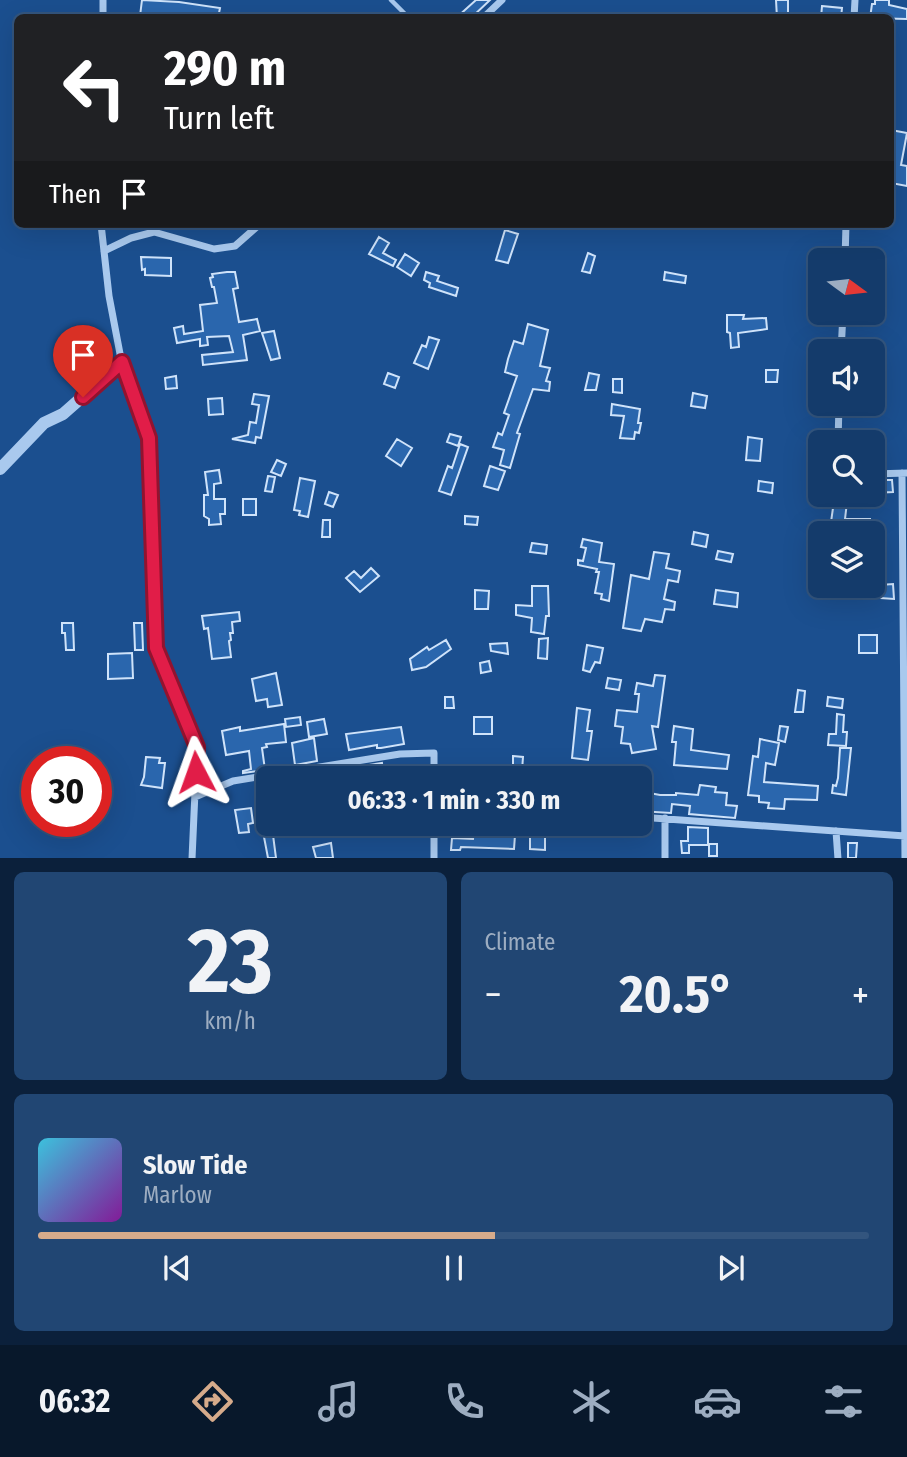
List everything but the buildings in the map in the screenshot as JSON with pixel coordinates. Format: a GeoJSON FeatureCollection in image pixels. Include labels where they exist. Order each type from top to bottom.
{"type":"FeatureCollection","features":[{"type":"Feature","properties":{"kind":"street"},"geometry":{"type":"LineString","coordinates":[[487,14],[502,0]]}},
{"type":"Feature","properties":{"kind":"street"},"geometry":{"type":"LineString","coordinates":[[102,228],[109,296],[122,362],[149,438],[156,648],[197,747],[192,858]]}},
{"type":"Feature","properties":{"kind":"street"},"geometry":{"type":"LineString","coordinates":[[104,251],[131,238],[154,232],[214,250],[235,246],[255,228]]}},
{"type":"Feature","properties":{"kind":"street"},"geometry":{"type":"LineString","coordinates":[[845,248],[846,228]]}},
{"type":"Feature","properties":{"kind":"street"},"geometry":{"type":"LineString","coordinates":[[0,469],[44,423],[63,414],[122,362]]}},
{"type":"Feature","properties":{"kind":"street"},"geometry":{"type":"LineString","coordinates":[[885,474],[904,473],[905,858]]}},
{"type":"Feature","properties":{"kind":"street"},"geometry":{"type":"LineString","coordinates":[[326,766],[400,754],[434,753],[434,766]]}},
{"type":"Feature","properties":{"kind":"street"},"geometry":{"type":"LineString","coordinates":[[195,797],[233,781],[256,777]]}},
{"type":"Feature","properties":{"kind":"street"},"geometry":{"type":"LineString","coordinates":[[652,818],[905,836]]}},
{"type":"Feature","properties":{"kind":"street"},"geometry":{"type":"LineString","coordinates":[[665,818],[665,858]]}},
{"type":"Feature","properties":{"kind":"street"},"geometry":{"type":"LineString","coordinates":[[836,831],[838,858]]}},
{"type":"Feature","properties":{"kind":"street"},"geometry":{"type":"LineString","coordinates":[[434,836],[434,858]]}},
{"type":"Feature","properties":{"kind":"lane"},"geometry":{"type":"LineString","coordinates":[[391,0],[405,14]]}},
{"type":"Feature","properties":{"kind":"route"},"geometry":{"type":"LineString","coordinates":[[83,397],[122,362],[149,438],[156,648],[197,747],[196,772]]}}]}
